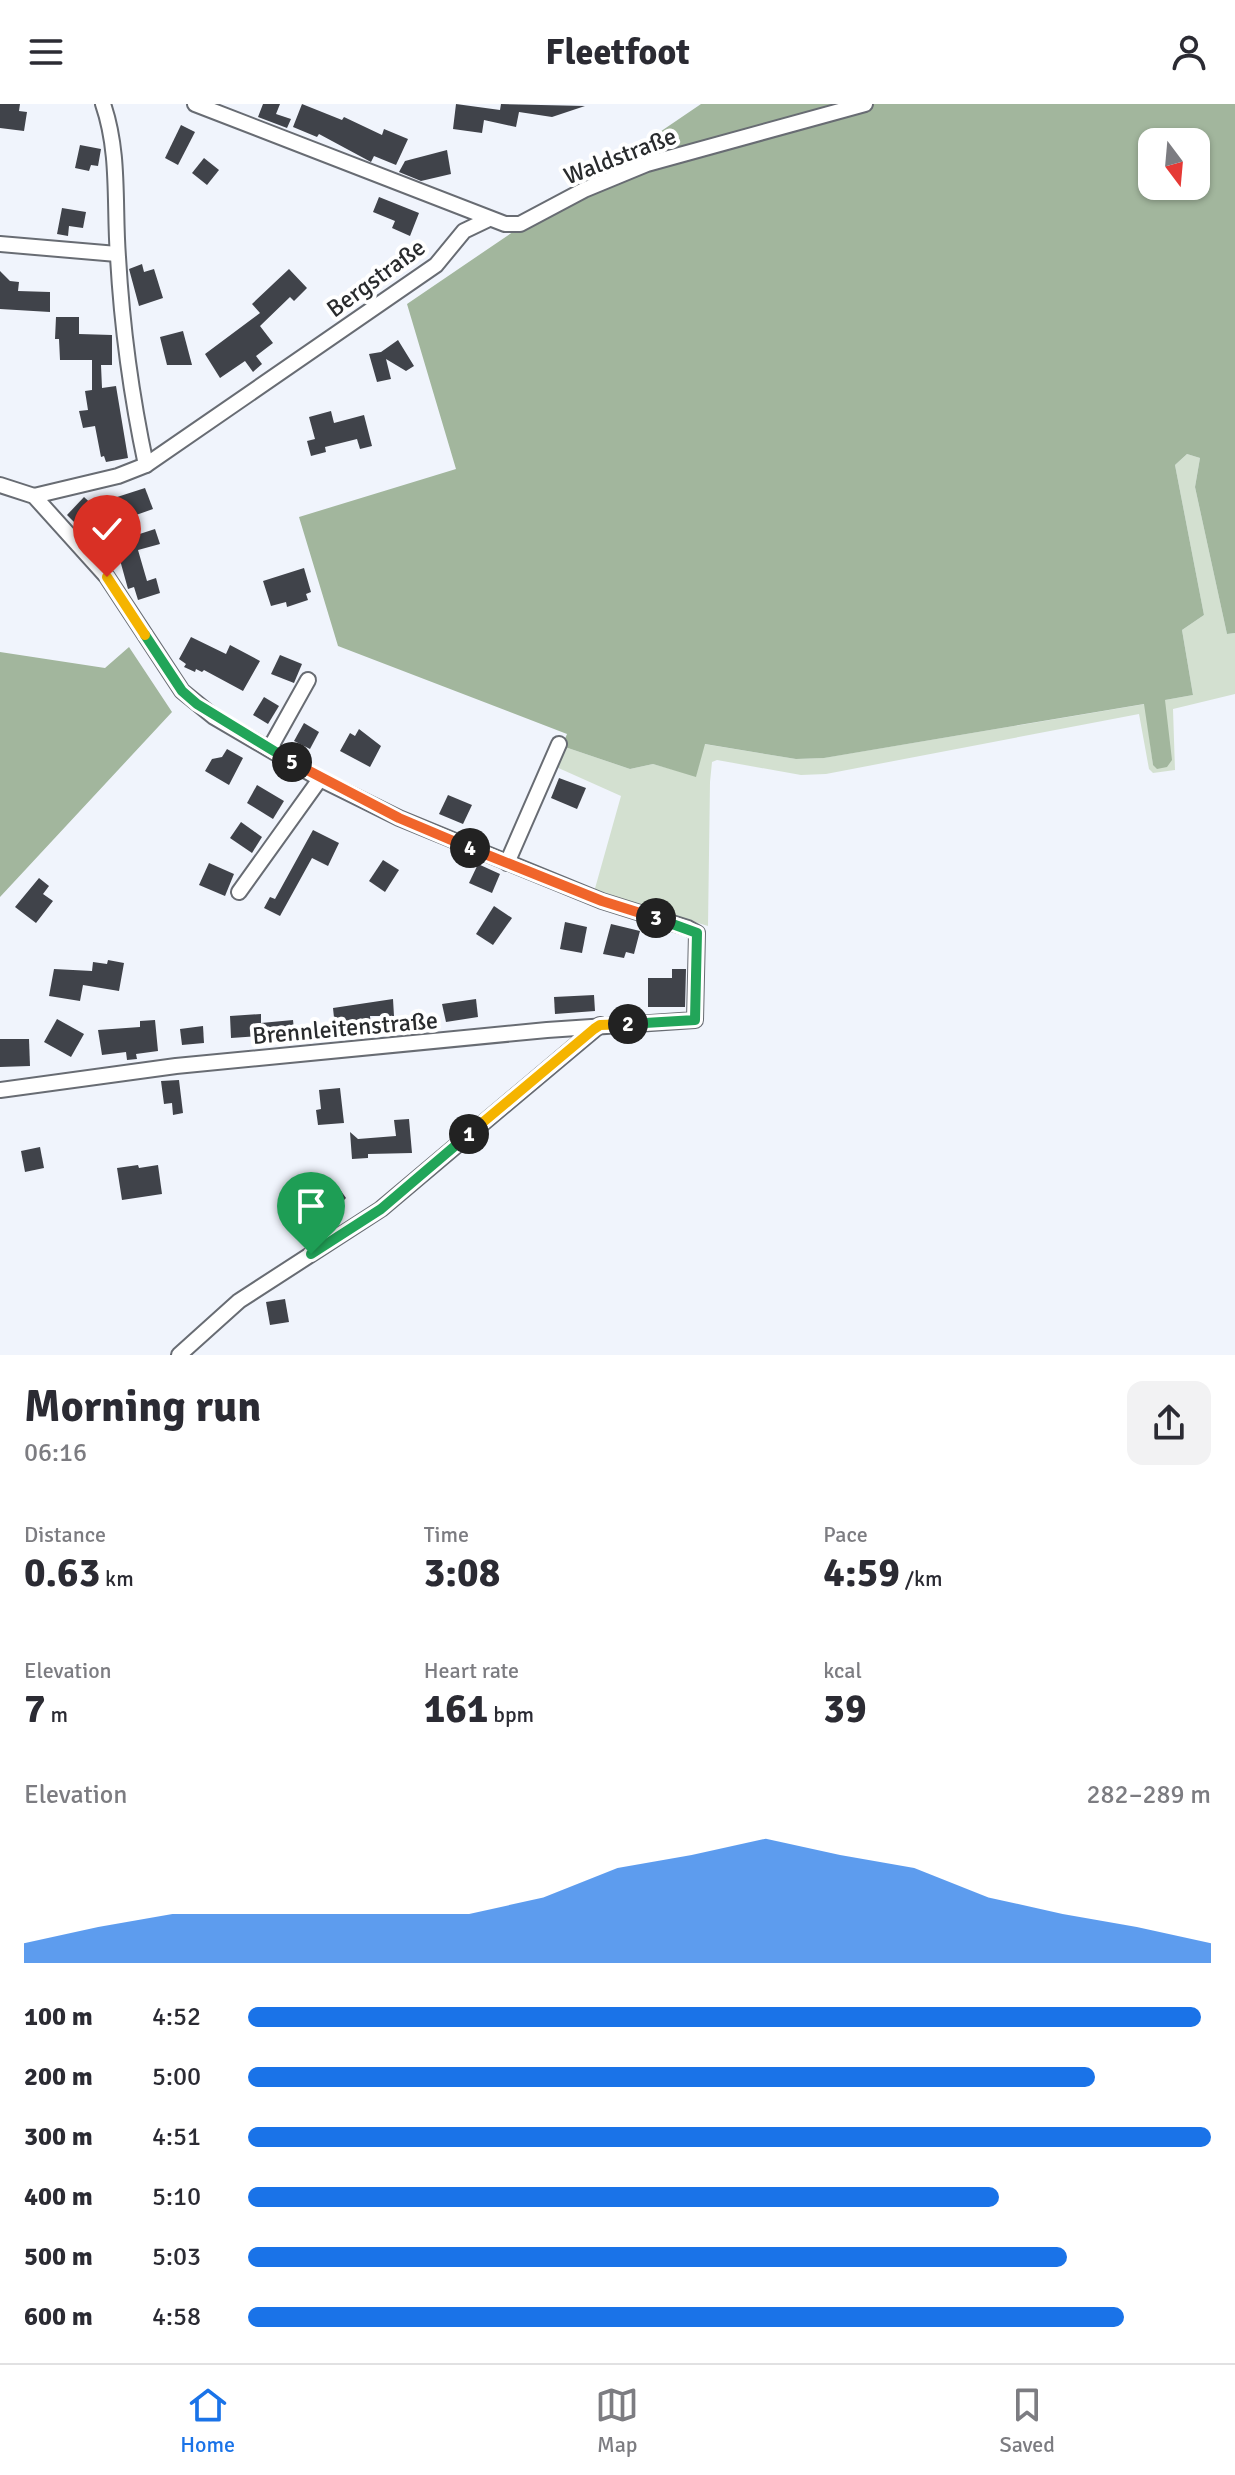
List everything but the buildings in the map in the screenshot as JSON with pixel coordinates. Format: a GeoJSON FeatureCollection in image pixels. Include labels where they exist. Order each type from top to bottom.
{"type":"FeatureCollection","features":[{"type":"Feature","properties":{"kind":"street"},"geometry":{"type":"LineString","coordinates":[[34,496],[97,482],[146,465],[128,379],[117,254],[114,142],[103,104]]}},
{"type":"Feature","properties":{"kind":"street"},"geometry":{"type":"LineString","coordinates":[[195,104],[487,220]]}},
{"type":"Feature","properties":{"kind":"street","name":"Waldstraße"},"geometry":{"type":"LineString","coordinates":[[487,220],[520,224],[584,190],[647,164],[865,104]]}},
{"type":"Feature","properties":{"kind":"street","name":"Bergstraße"},"geometry":{"type":"LineString","coordinates":[[146,465],[436,265],[464,231],[487,220]]}},
{"type":"Feature","properties":{"kind":"street"},"geometry":{"type":"LineString","coordinates":[[0,244],[117,254]]}},
{"type":"Feature","properties":{"kind":"street"},"geometry":{"type":"LineString","coordinates":[[0,485],[34,496],[107,577],[182,691],[214,717],[320,779],[399,818],[507,863],[559,744]]}},
{"type":"Feature","properties":{"kind":"street"},"geometry":{"type":"LineString","coordinates":[[270,748],[308,680]]}},
{"type":"Feature","properties":{"kind":"street"},"geometry":{"type":"LineString","coordinates":[[239,892],[320,779]]}},
{"type":"Feature","properties":{"kind":"street","name":"Brennleitenstraße"},"geometry":{"type":"LineString","coordinates":[[0,1090],[176,1066],[600,1025],[695,1020],[697,933],[507,863]]}},
{"type":"Feature","properties":{"kind":"street"},"geometry":{"type":"LineString","coordinates":[[179,1355],[239,1301],[381,1209],[600,1025]]}},
{"type":"Feature","properties":{"kind":"street"},"geometry":{"type":"LineString","coordinates":[[547,1030],[558,1043],[559,1057]]}},
{"type":"Feature","properties":{"kind":"green space"},"geometry":{"type":"Polygon","coordinates":[[[701,104],[1235,104],[1235,633],[1227,634],[1195,487],[1200,458],[1187,454],[1175,465],[1204,615],[1182,630],[1193,695],[1165,700],[1172,760],[1167,767],[1157,769],[1153,765],[1144,704],[824,758],[796,759],[705,744],[696,777],[653,764],[630,769],[562,746],[567,734],[338,646],[299,517],[456,469],[407,304],[701,104]]]}},
{"type":"Feature","properties":{"kind":"green space"},"geometry":{"type":"Polygon","coordinates":[[[1187,454],[1200,458],[1195,487],[1227,634],[1235,633],[1235,694],[1173,709],[1175,770],[1153,773],[1149,769],[1139,714],[826,774],[801,775],[717,760],[712,762],[710,782],[708,926],[594,892],[621,796],[554,766],[562,746],[630,769],[653,764],[696,776],[704,744],[796,759],[823,758],[1145,704],[1153,765],[1165,700],[1193,695],[1182,630],[1204,615],[1175,465],[1187,454]]]}},
{"type":"Feature","properties":{"kind":"green space"},"geometry":{"type":"Polygon","coordinates":[[[129,647],[172,712],[0,897],[0,652],[105,668],[129,647]]]}},
{"type":"Feature","properties":{"kind":"route"},"geometry":{"type":"LineString","coordinates":[[107,577],[182,691],[214,717],[320,779],[399,818],[602,901],[697,933],[695,1020],[600,1025],[381,1209],[311,1254]]}}]}
